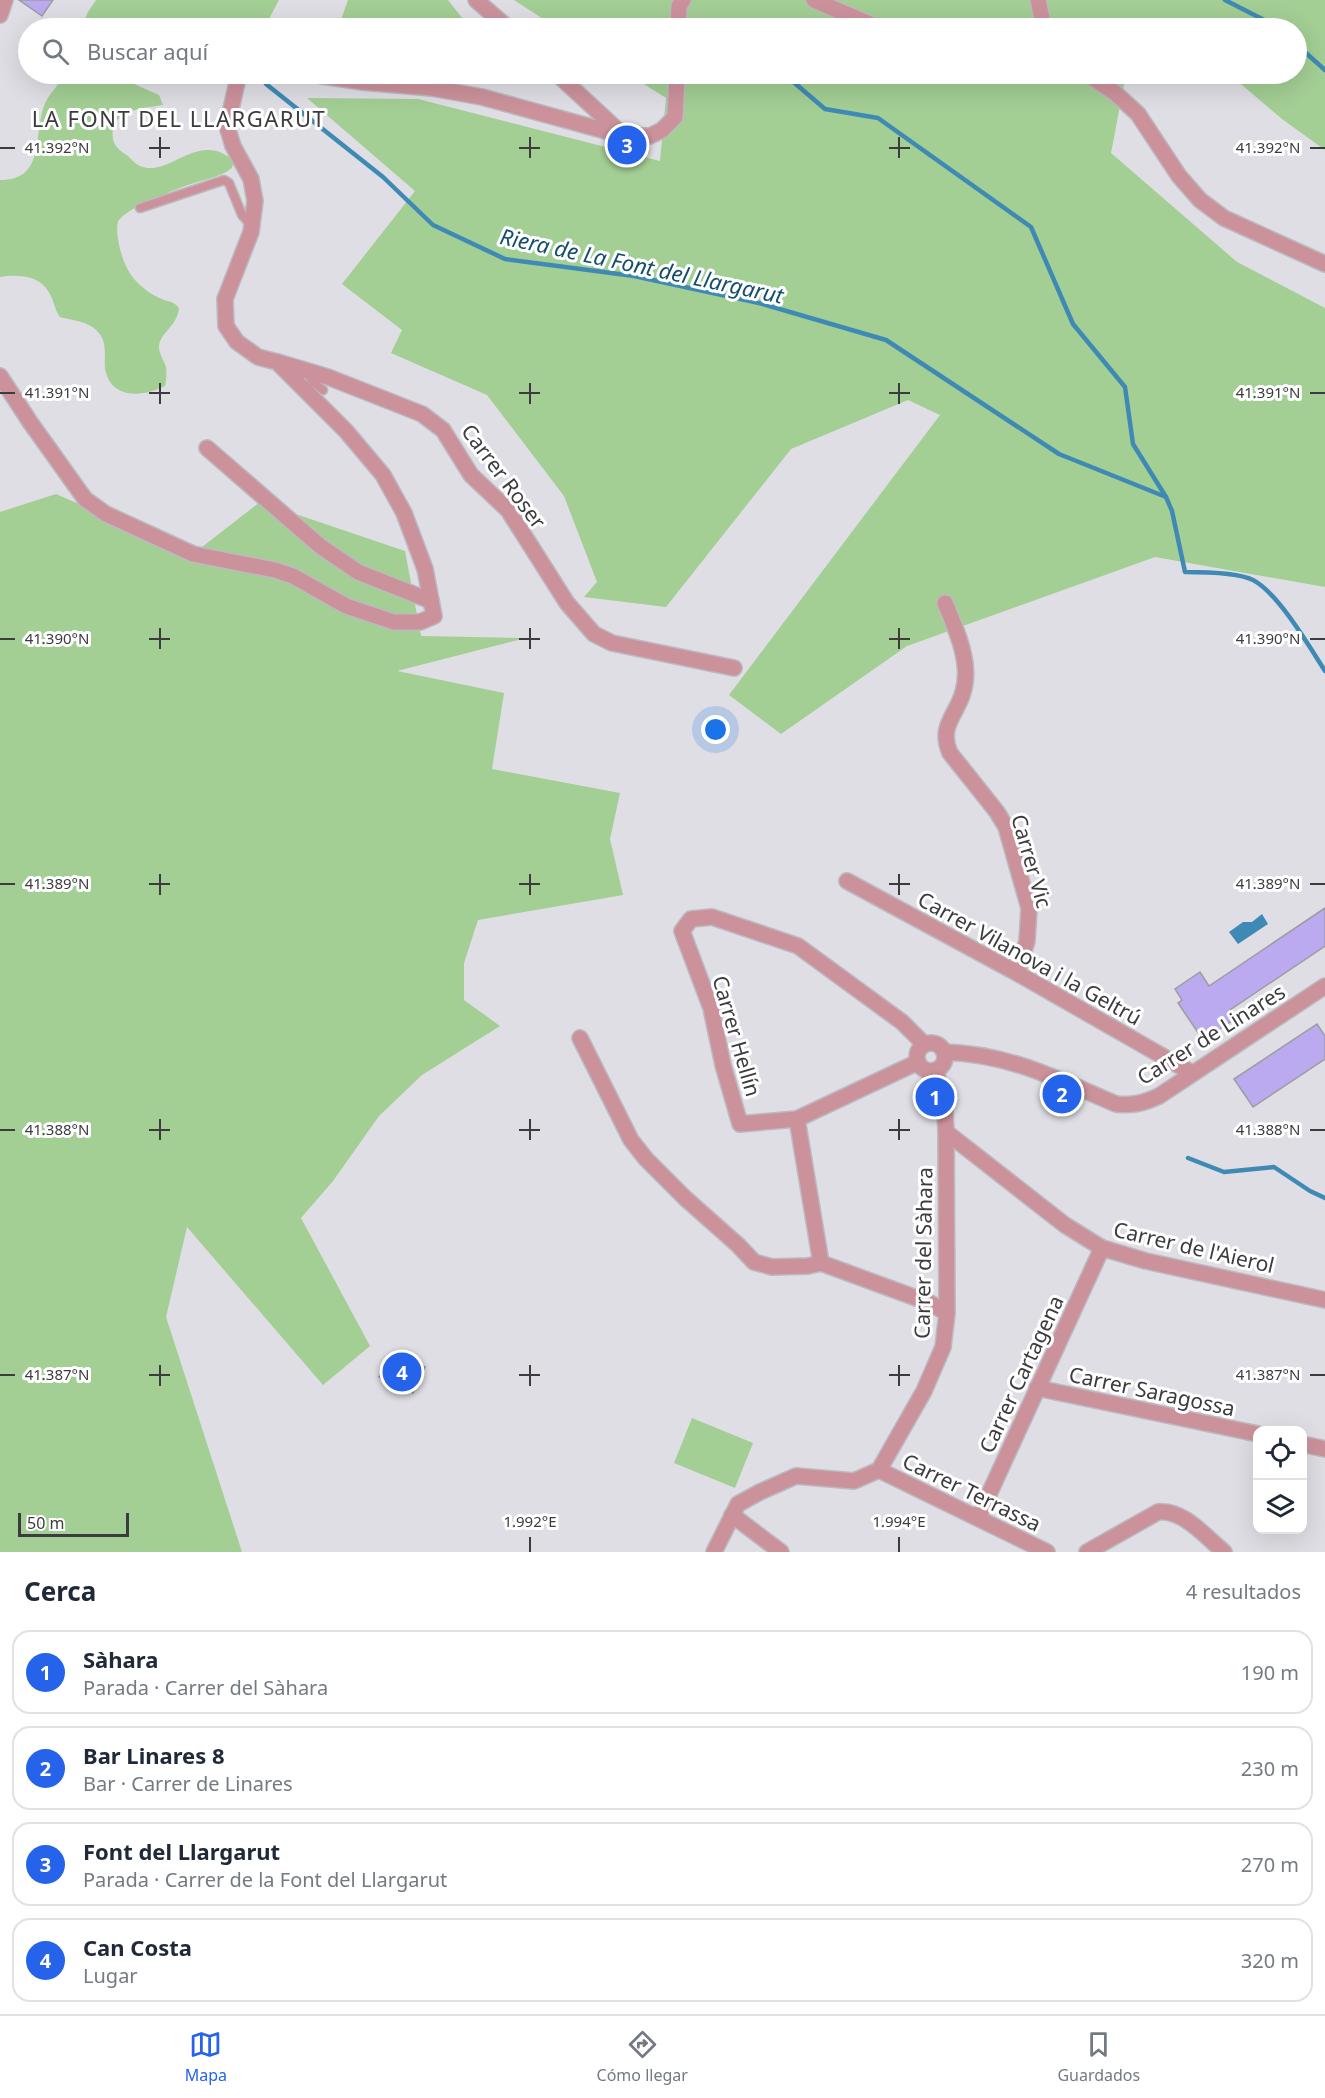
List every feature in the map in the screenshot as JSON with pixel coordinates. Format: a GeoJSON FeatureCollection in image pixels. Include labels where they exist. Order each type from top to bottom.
{"type":"FeatureCollection","features":[{"type":"Feature","properties":{"kind":"street"},"geometry":{"type":"LineString","coordinates":[[0,15],[5,0]]}},
{"type":"Feature","properties":{"kind":"street"},"geometry":{"type":"LineString","coordinates":[[476,0],[497,18]]}},
{"type":"Feature","properties":{"kind":"street"},"geometry":{"type":"LineString","coordinates":[[679,18],[682,0]]}},
{"type":"Feature","properties":{"kind":"street"},"geometry":{"type":"LineString","coordinates":[[814,0],[856,18]]}},
{"type":"Feature","properties":{"kind":"street"},"geometry":{"type":"LineString","coordinates":[[1038,0],[1042,18]]}},
{"type":"Feature","properties":{"kind":"street","name":"Carrer Roser"},"geometry":{"type":"LineString","coordinates":[[237,84],[227,126],[233,146],[251,179],[255,201],[252,226],[225,299],[226,326],[237,342],[258,357],[328,377],[422,414],[443,430],[471,475],[508,510],[567,603],[594,634],[612,643],[734,668]]}},
{"type":"Feature","properties":{"kind":"street"},"geometry":{"type":"LineString","coordinates":[[386,84],[466,94],[624,136],[650,136],[662,130],[675,117],[677,84]]}},
{"type":"Feature","properties":{"kind":"street"},"geometry":{"type":"LineString","coordinates":[[568,84],[624,136]]}},
{"type":"Feature","properties":{"kind":"street"},"geometry":{"type":"LineString","coordinates":[[1102,84],[1138,114],[1179,176],[1200,200],[1224,218],[1325,264]]}},
{"type":"Feature","properties":{"kind":"street"},"geometry":{"type":"LineString","coordinates":[[277,362],[346,431],[383,475],[404,513],[425,569],[432,608]]}},
{"type":"Feature","properties":{"kind":"street"},"geometry":{"type":"LineString","coordinates":[[0,376],[85,499],[106,514],[193,554],[275,570],[292,576],[346,606],[394,622],[420,622],[432,608]]}},
{"type":"Feature","properties":{"kind":"street"},"geometry":{"type":"LineString","coordinates":[[207,448],[320,546],[358,572],[432,608]]}},
{"type":"Feature","properties":{"kind":"street","name":"Carrer Vic"},"geometry":{"type":"LineString","coordinates":[[945,603],[958,636],[965,673],[963,692],[946,726],[946,745],[1006,827],[1029,908],[1028,941],[1017,973]]}},
{"type":"Feature","properties":{"kind":"street","name":"Carrer Vilanova i la Geltrú"},"geometry":{"type":"LineString","coordinates":[[847,881],[1017,973],[1192,1072]]}},
{"type":"Feature","properties":{"kind":"street","name":"Carrer Hellín"},"geometry":{"type":"LineString","coordinates":[[918,1062],[797,1119],[741,1124],[723,1065],[711,1008],[681,931],[691,919],[712,917],[798,946],[902,1023],[924,1044]]}},
{"type":"Feature","properties":{"kind":"street","name":"Carrer de Linares"},"geometry":{"type":"LineString","coordinates":[[944,1052],[971,1053],[1024,1065],[1116,1104],[1144,1103],[1159,1096],[1325,986]]}},
{"type":"Feature","properties":{"kind":"street"},"geometry":{"type":"LineString","coordinates":[[580,1038],[631,1140],[646,1159],[685,1198],[754,1262],[772,1266],[808,1266],[822,1263],[930,1303],[947,1313]]}},
{"type":"Feature","properties":{"kind":"street"},"geometry":{"type":"LineString","coordinates":[[935,1043],[944,1052],[944,1063],[936,1070],[925,1070],[918,1062],[918,1051],[924,1044],[935,1043]]}},
{"type":"Feature","properties":{"kind":"street","name":"Carrer del Sàhara"},"geometry":{"type":"LineString","coordinates":[[879,1470],[924,1391],[943,1347],[947,1313],[946,1132],[945,1112],[936,1070]]}},
{"type":"Feature","properties":{"kind":"street"},"geometry":{"type":"LineString","coordinates":[[797,1119],[822,1263]]}},
{"type":"Feature","properties":{"kind":"street","name":"Carrer de l'Aierol"},"geometry":{"type":"LineString","coordinates":[[946,1132],[1065,1225],[1102,1248],[1146,1261],[1325,1300]]}},
{"type":"Feature","properties":{"kind":"street","name":"Carrer Cartagena"},"geometry":{"type":"LineString","coordinates":[[978,1518],[1102,1248]]}},
{"type":"Feature","properties":{"kind":"street","name":"Carrer Saragossa"},"geometry":{"type":"LineString","coordinates":[[1037,1388],[1253,1433]]}},
{"type":"Feature","properties":{"kind":"street"},"geometry":{"type":"LineString","coordinates":[[1307,1445],[1325,1449]]}},
{"type":"Feature","properties":{"kind":"street"},"geometry":{"type":"LineString","coordinates":[[714,1552],[738,1504],[760,1492],[796,1476],[854,1481],[879,1470]]}},
{"type":"Feature","properties":{"kind":"street","name":"Carrer Terrassa"},"geometry":{"type":"LineString","coordinates":[[879,1470],[1047,1552]]}},
{"type":"Feature","properties":{"kind":"street"},"geometry":{"type":"LineString","coordinates":[[1087,1552],[1158,1512],[1167,1511],[1182,1517],[1224,1552]]}},
{"type":"Feature","properties":{"kind":"street"},"geometry":{"type":"LineString","coordinates":[[732,1515],[781,1552]]}},
{"type":"Feature","properties":{"kind":"lane"},"geometry":{"type":"LineString","coordinates":[[140,208],[224,180],[229,183],[242,215],[252,226]]}},
{"type":"Feature","properties":{"kind":"lane"},"geometry":{"type":"LineString","coordinates":[[306,370],[313,382],[323,390]]}},
{"type":"Feature","properties":{"kind":"green space"},"geometry":{"type":"Polygon","coordinates":[[[96,0],[279,0],[269,18],[85,18],[96,0]]]}},
{"type":"Feature","properties":{"kind":"green space"},"geometry":{"type":"Polygon","coordinates":[[[348,0],[448,0],[462,18],[342,18],[348,0]]]}},
{"type":"Feature","properties":{"kind":"green space"},"geometry":{"type":"Polygon","coordinates":[[[514,0],[1325,0],[1325,150],[1282,119],[1241,84],[1307,84],[1307,18],[542,18],[514,0]]]}},
{"type":"Feature","properties":{"kind":"green space"},"geometry":{"type":"Polygon","coordinates":[[[58,84],[134,84],[159,95],[163,105],[129,112],[116,122],[113,129],[115,144],[138,165],[149,168],[160,166],[195,152],[208,150],[220,152],[234,161],[232,168],[216,177],[185,186],[148,201],[128,212],[118,222],[117,234],[120,250],[131,275],[148,291],[174,303],[179,308],[178,314],[159,345],[166,367],[166,375],[165,386],[156,390],[138,394],[120,391],[113,386],[105,368],[103,340],[93,327],[60,317],[50,294],[39,282],[20,276],[0,277],[0,180],[14,178],[24,173],[31,165],[35,156],[40,121],[50,94],[58,84]]]}},
{"type":"Feature","properties":{"kind":"green space"},"geometry":{"type":"Polygon","coordinates":[[[644,84],[1124,84],[1111,153],[1237,262],[1325,308],[1325,587],[1155,557],[907,646],[781,734],[729,695],[940,415],[908,400],[791,449],[666,607],[584,597],[597,582],[564,496],[487,395],[391,353],[402,330],[342,284],[415,191],[307,98],[418,99],[660,161],[666,98],[644,84]]]}},
{"type":"Feature","properties":{"kind":"green space"},"geometry":{"type":"Polygon","coordinates":[[[56,494],[193,554],[260,502],[405,551],[421,636],[526,638],[397,671],[504,693],[492,769],[620,793],[610,839],[623,895],[478,920],[464,963],[464,1000],[500,1026],[422,1075],[379,1116],[333,1181],[301,1218],[370,1346],[323,1385],[187,1227],[166,1317],[242,1552],[0,1552],[0,512],[56,494]]]}},
{"type":"Feature","properties":{"kind":"green space"},"geometry":{"type":"Polygon","coordinates":[[[692,1418],[753,1443],[735,1488],[674,1463],[692,1418]]]}},
{"type":"Feature","properties":{"kind":"water"},"geometry":{"type":"Polygon","coordinates":[[[1262,914],[1268,924],[1238,944],[1229,932],[1243,922],[1252,922],[1262,914]]]}},
{"type":"Feature","properties":{"kind":"building"},"geometry":{"type":"Polygon","coordinates":[[[19,0],[53,0],[42,16],[19,0]]]}},
{"type":"Feature","properties":{"kind":"building"},"geometry":{"type":"Polygon","coordinates":[[[1325,908],[1325,946],[1227,1012],[1232,1021],[1203,1040],[1178,1003],[1182,1000],[1175,989],[1200,972],[1209,986],[1325,908]]]}},
{"type":"Feature","properties":{"kind":"building"},"geometry":{"type":"Polygon","coordinates":[[[1317,1024],[1325,1036],[1325,1059],[1253,1107],[1234,1079],[1317,1024]]]}},
{"type":"Feature","properties":{"kind":"building"},"geometry":{"type":"Polygon","coordinates":[[[393,1353],[425,1367],[413,1393],[379,1377],[393,1353]]]}},
{"type":"Feature","properties":{"kind":"waterway"},"geometry":{"type":"LineString","coordinates":[[1225,0],[1260,18]]}},
{"type":"Feature","properties":{"kind":"waterway"},"geometry":{"type":"LineString","coordinates":[[1307,54],[1325,70]]}},
{"type":"Feature","properties":{"kind":"waterway","name":"Riera de La Font del Llargarut"},"geometry":{"type":"LineString","coordinates":[[266,84],[383,177],[433,225],[505,259],[634,276],[759,303],[886,340],[1059,454],[1166,497]]}},
{"type":"Feature","properties":{"kind":"waterway","name":"Riera de La Font del Llargarut"},"geometry":{"type":"LineString","coordinates":[[796,84],[825,109],[878,118],[1031,227],[1073,324],[1125,387],[1133,444],[1166,497],[1172,511],[1185,572],[1239,576],[1253,580],[1263,587],[1283,608],[1325,671]]}},
{"type":"Feature","properties":{"kind":"waterway"},"geometry":{"type":"LineString","coordinates":[[1188,1158],[1224,1172],[1274,1167],[1310,1191],[1325,1198]]}},
{"type":"Feature","properties":{"kind":"place","name":"Font del Llargarut"},"geometry":{"type":"Point","coordinates":[627,145]}},
{"type":"Feature","properties":{"kind":"place","name":"Bar Linares 8"},"geometry":{"type":"Point","coordinates":[1062,1094]}},
{"type":"Feature","properties":{"kind":"place","name":"Sàhara"},"geometry":{"type":"Point","coordinates":[935,1097]}},
{"type":"Feature","properties":{"kind":"place","name":"Can Costa"},"geometry":{"type":"Point","coordinates":[402,1372]}},
{"type":"Feature","properties":{"kind":"district","name":"LA FONT DEL LLARGARUT"},"geometry":{"type":"Point","coordinates":[179,118]}}]}
